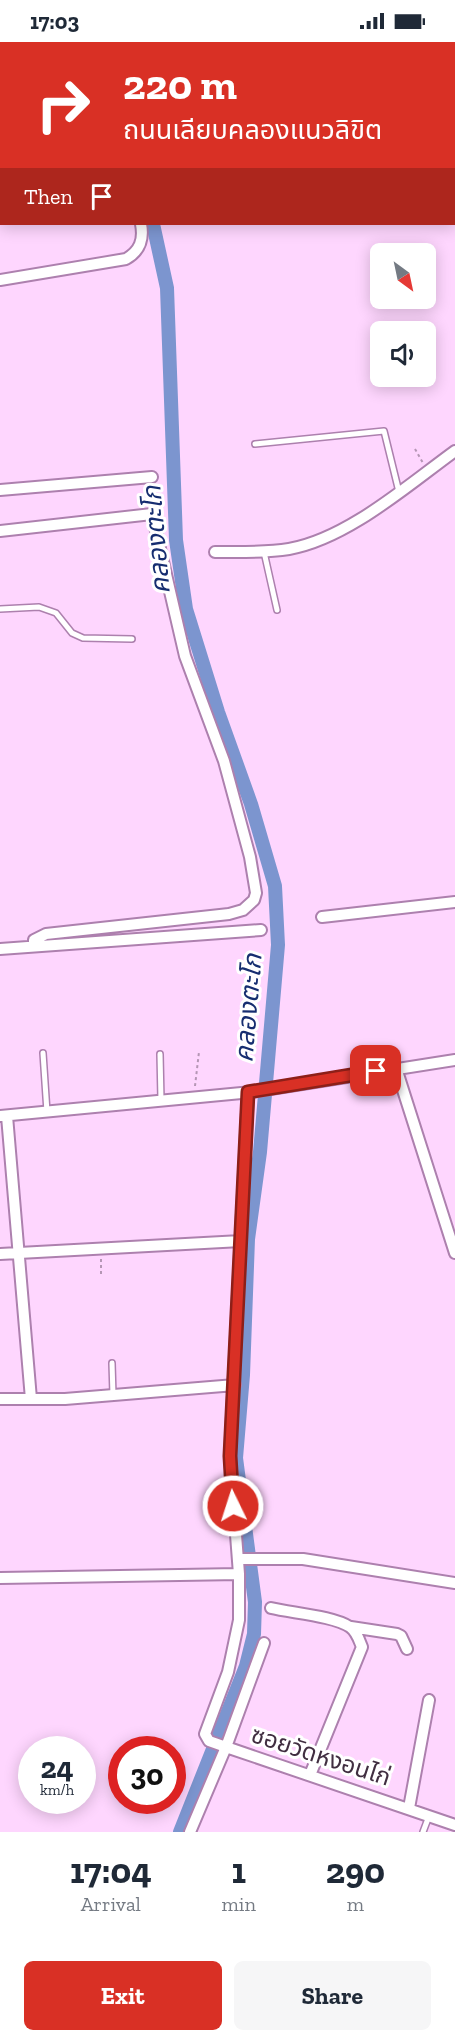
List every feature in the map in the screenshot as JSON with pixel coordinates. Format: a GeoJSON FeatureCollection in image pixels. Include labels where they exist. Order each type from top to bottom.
{"type":"FeatureCollection","features":[{"type":"Feature","properties":{"kind":"street"},"geometry":{"type":"LineString","coordinates":[[0,280],[126,259],[137,253],[141,243],[141,225]]}},
{"type":"Feature","properties":{"kind":"street"},"geometry":{"type":"LineString","coordinates":[[215,552],[264,552],[291,549],[318,540],[340,530],[399,492],[455,451]]}},
{"type":"Feature","properties":{"kind":"street"},"geometry":{"type":"LineString","coordinates":[[0,490],[152,477]]}},
{"type":"Feature","properties":{"kind":"street"},"geometry":{"type":"LineString","coordinates":[[0,531],[152,514],[185,656],[224,761],[250,857],[256,893],[250,905],[243,910],[229,914],[46,934],[34,940],[34,945]]}},
{"type":"Feature","properties":{"kind":"street"},"geometry":{"type":"LineString","coordinates":[[322,917],[455,903]]}},
{"type":"Feature","properties":{"kind":"street"},"geometry":{"type":"LineString","coordinates":[[0,949],[261,930]]}},
{"type":"Feature","properties":{"kind":"street"},"geometry":{"type":"LineString","coordinates":[[31,1399],[20,1250],[3,1116],[250,1092],[455,1060]]}},
{"type":"Feature","properties":{"kind":"street"},"geometry":{"type":"LineString","coordinates":[[396,1068],[455,1252]]}},
{"type":"Feature","properties":{"kind":"street"},"geometry":{"type":"LineString","coordinates":[[250,1092],[230,1456],[240,1559],[239,1620],[228,1672],[205,1734],[208,1741],[224,1746],[264,1643]]}},
{"type":"Feature","properties":{"kind":"street"},"geometry":{"type":"LineString","coordinates":[[0,1254],[20,1250],[241,1241]]}},
{"type":"Feature","properties":{"kind":"street"},"geometry":{"type":"LineString","coordinates":[[0,1399],[113,1395],[235,1385]]}},
{"type":"Feature","properties":{"kind":"street"},"geometry":{"type":"LineString","coordinates":[[240,1559],[258,1557],[268,1560],[303,1559],[455,1583]]}},
{"type":"Feature","properties":{"kind":"street"},"geometry":{"type":"LineString","coordinates":[[0,1578],[239,1574]]}},
{"type":"Feature","properties":{"kind":"street"},"geometry":{"type":"LineString","coordinates":[[271,1608],[338,1621],[351,1627],[397,1634],[401,1636],[407,1649]]}},
{"type":"Feature","properties":{"kind":"street"},"geometry":{"type":"LineString","coordinates":[[310,1775],[362,1647],[358,1635],[351,1627]]}},
{"type":"Feature","properties":{"kind":"street"},"geometry":{"type":"LineString","coordinates":[[409,1808],[429,1700]]}},
{"type":"Feature","properties":{"kind":"street","name":"ซอยวัดหงอนไก่"},"geometry":{"type":"LineString","coordinates":[[190,1832],[224,1746],[409,1808],[455,1826]]}},
{"type":"Feature","properties":{"kind":"lane"},"geometry":{"type":"LineString","coordinates":[[255,444],[384,431],[399,492]]}},
{"type":"Feature","properties":{"kind":"lane"},"geometry":{"type":"LineString","coordinates":[[264,552],[277,610]]}},
{"type":"Feature","properties":{"kind":"lane"},"geometry":{"type":"LineString","coordinates":[[0,609],[39,607],[56,613],[72,633],[83,638],[132,639]]}},
{"type":"Feature","properties":{"kind":"lane"},"geometry":{"type":"LineString","coordinates":[[43,1053],[47,1112]]}},
{"type":"Feature","properties":{"kind":"lane"},"geometry":{"type":"LineString","coordinates":[[160,1054],[161,1100]]}},
{"type":"Feature","properties":{"kind":"lane"},"geometry":{"type":"LineString","coordinates":[[112,1363],[113,1395]]}},
{"type":"Feature","properties":{"kind":"lane"},"geometry":{"type":"LineString","coordinates":[[423,1832],[429,1816]]}},
{"type":"Feature","properties":{"kind":"path"},"geometry":{"type":"LineString","coordinates":[[415,449],[427,471]]}},
{"type":"Feature","properties":{"kind":"path"},"geometry":{"type":"LineString","coordinates":[[194,1097],[199,1052]]}},
{"type":"Feature","properties":{"kind":"waterway","name":"คลองตะโก"},"geometry":{"type":"LineString","coordinates":[[153,225],[167,288],[176,540],[186,609],[218,712],[251,804],[275,886],[278,945],[260,1152],[248,1239],[243,1375],[236,1458],[255,1602],[254,1634],[246,1666],[180,1832]]}},
{"type":"Feature","properties":{"kind":"route"},"geometry":{"type":"LineString","coordinates":[[233,1506],[230,1456],[235,1385],[242,1189],[248,1131],[248,1092],[376,1071]]}}]}
